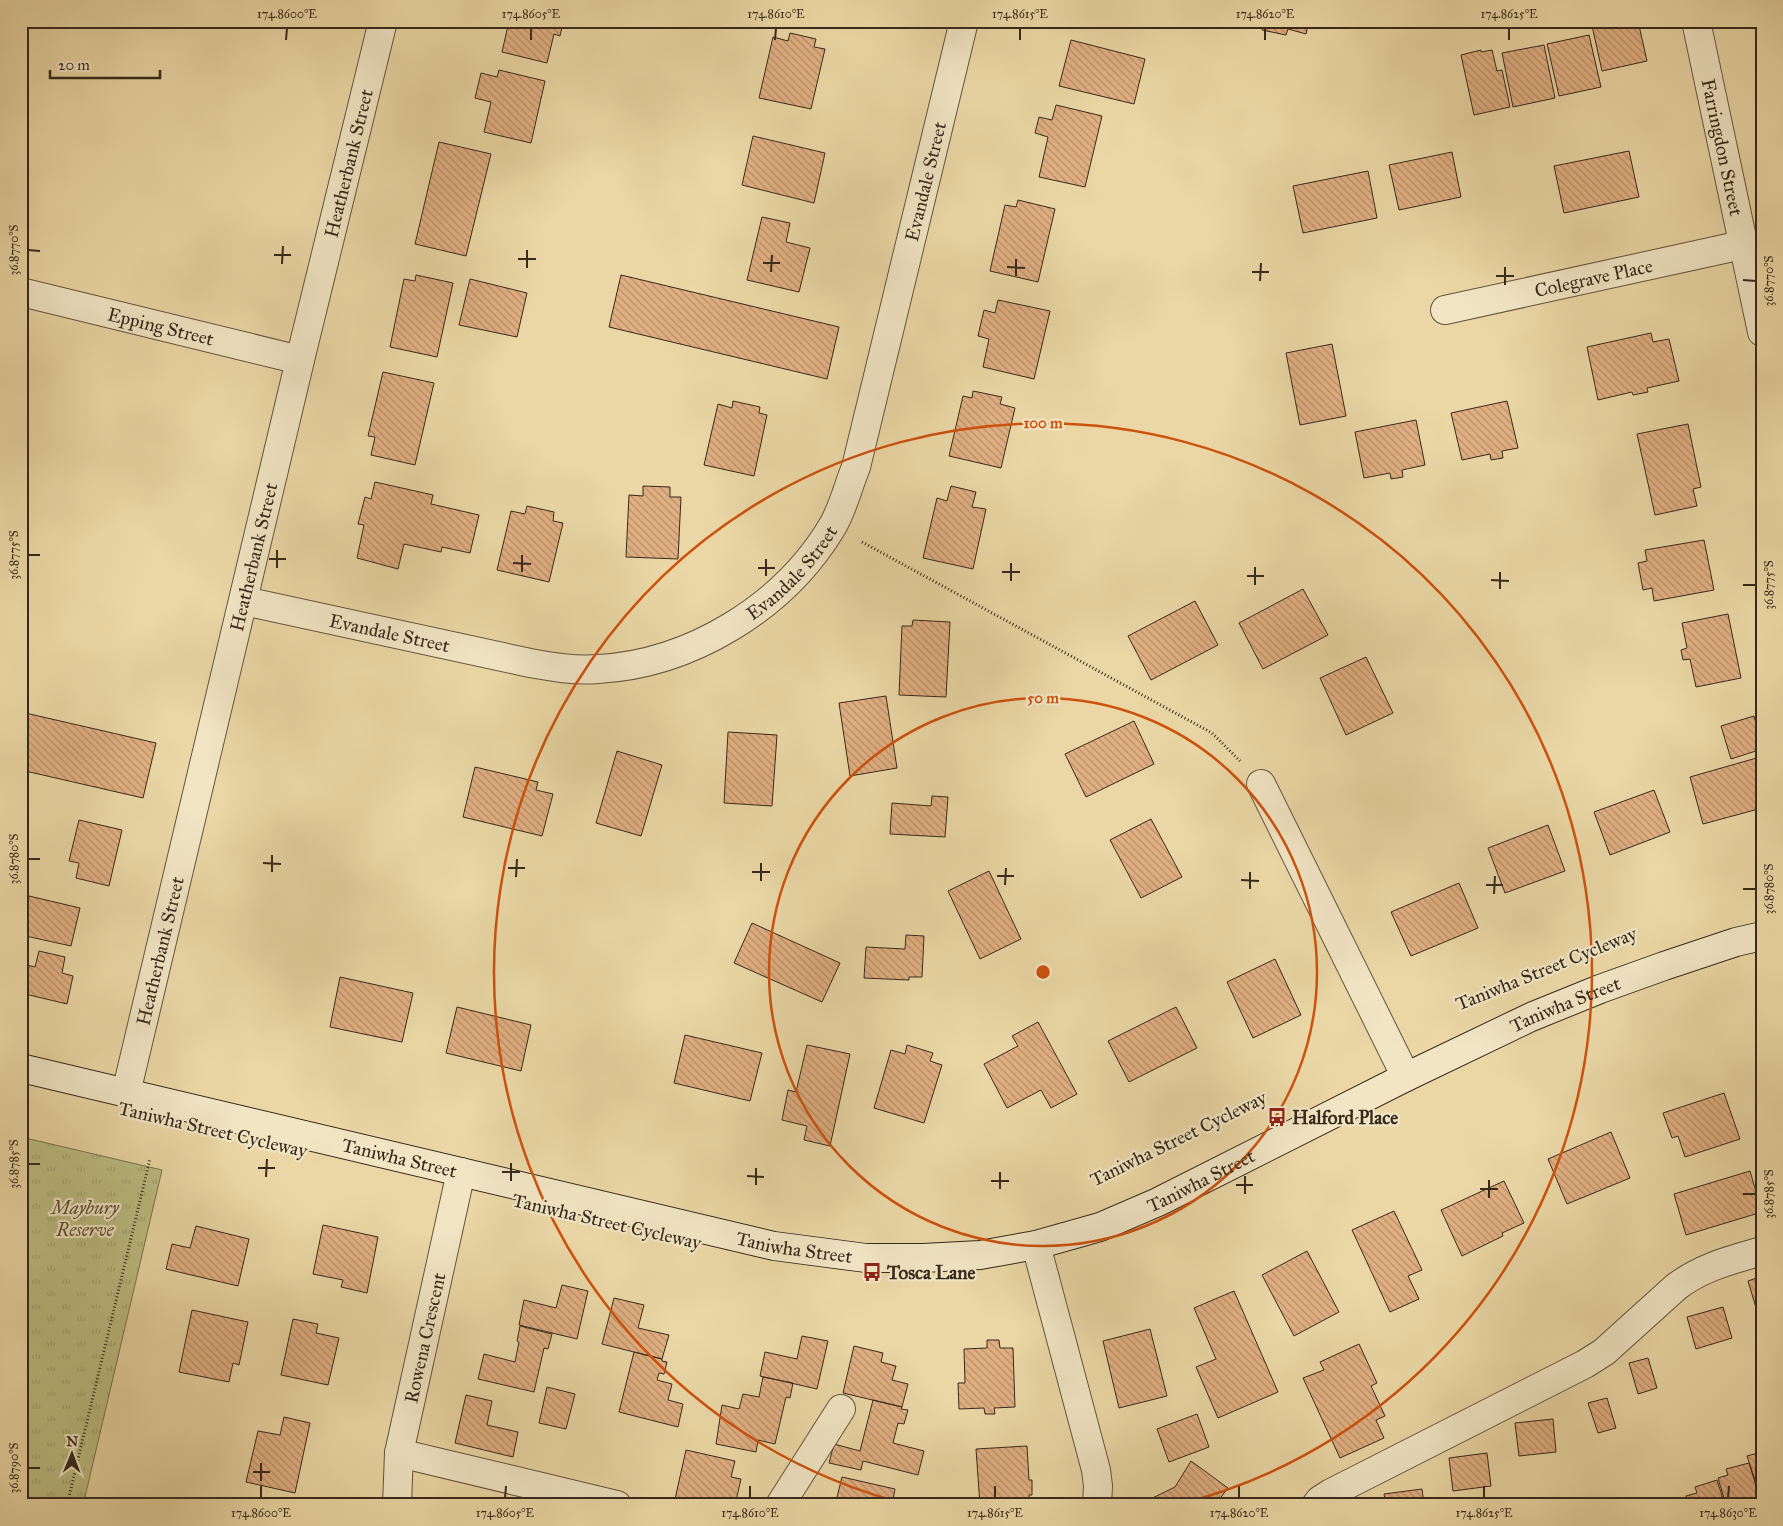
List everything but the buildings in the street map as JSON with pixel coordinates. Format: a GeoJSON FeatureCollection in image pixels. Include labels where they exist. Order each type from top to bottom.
{"type":"FeatureCollection","features":[{"type":"Feature","properties":{"kind":"street","name":"Heatherbank Street"},"geometry":{"type":"LineString","coordinates":[[126,1093],[300,360],[384,21]]}},
{"type":"Feature","properties":{"kind":"street","name":"Evandale Street"},"geometry":{"type":"LineString","coordinates":[[244,601],[569,670],[598,670],[644,663],[717,636],[756,610],[806,563],[832,526],[856,467],[964,21]]}},
{"type":"Feature","properties":{"kind":"street","name":"Farringdon Street"},"geometry":{"type":"LineString","coordinates":[[1696,21],[1742,245],[1762,332]]}},
{"type":"Feature","properties":{"kind":"street","name":"Colegrave Place"},"geometry":{"type":"LineString","coordinates":[[1445,310],[1742,245]]}},
{"type":"Feature","properties":{"kind":"street","name":"Epping Street"},"geometry":{"type":"LineString","coordinates":[[21,292],[300,360]]}},
{"type":"Feature","properties":{"kind":"street"},"geometry":{"type":"LineString","coordinates":[[1261,784],[1406,1077]]}},
{"type":"Feature","properties":{"kind":"street","name":"Taniwha Street"},"geometry":{"type":"LineString","coordinates":[[21,1068],[774,1246],[866,1258],[980,1255],[1036,1245],[1100,1227],[1158,1202],[1406,1077],[1531,1017],[1600,989],[1736,942],[1762,936]]}},
{"type":"Feature","properties":{"kind":"street","name":"Rowena Crescent"},"geometry":{"type":"LineString","coordinates":[[396,1505],[399,1453],[461,1172]]}},
{"type":"Feature","properties":{"kind":"street"},"geometry":{"type":"LineString","coordinates":[[1036,1245],[1096,1470],[1098,1486],[1097,1505]]}},
{"type":"Feature","properties":{"kind":"street"},"geometry":{"type":"LineString","coordinates":[[1316,1505],[1331,1493],[1585,1364],[1604,1352],[1689,1277],[1719,1263],[1762,1251]]}},
{"type":"Feature","properties":{"kind":"street"},"geometry":{"type":"LineString","coordinates":[[780,1505],[841,1409]]}},
{"type":"Feature","properties":{"kind":"street"},"geometry":{"type":"LineString","coordinates":[[399,1453],[616,1505]]}},
{"type":"Feature","properties":{"kind":"path"},"geometry":{"type":"LineString","coordinates":[[832,526],[1212,733],[1261,784]]}},
{"type":"Feature","properties":{"kind":"path"},"geometry":{"type":"LineString","coordinates":[[67,1505],[150,1158]]}},
{"type":"Feature","properties":{"kind":"green space","name":"Maybury Reserve"},"geometry":{"type":"Polygon","coordinates":[[[21,1137],[162,1170],[85,1497],[87,1505],[21,1505],[21,1137]]]}},
{"type":"Feature","properties":{"kind":"place","name":"Halford Place"},"geometry":{"type":"Point","coordinates":[1277,1117]}},
{"type":"Feature","properties":{"kind":"place","name":"Tosca Lane"},"geometry":{"type":"Point","coordinates":[872,1272]}}]}
